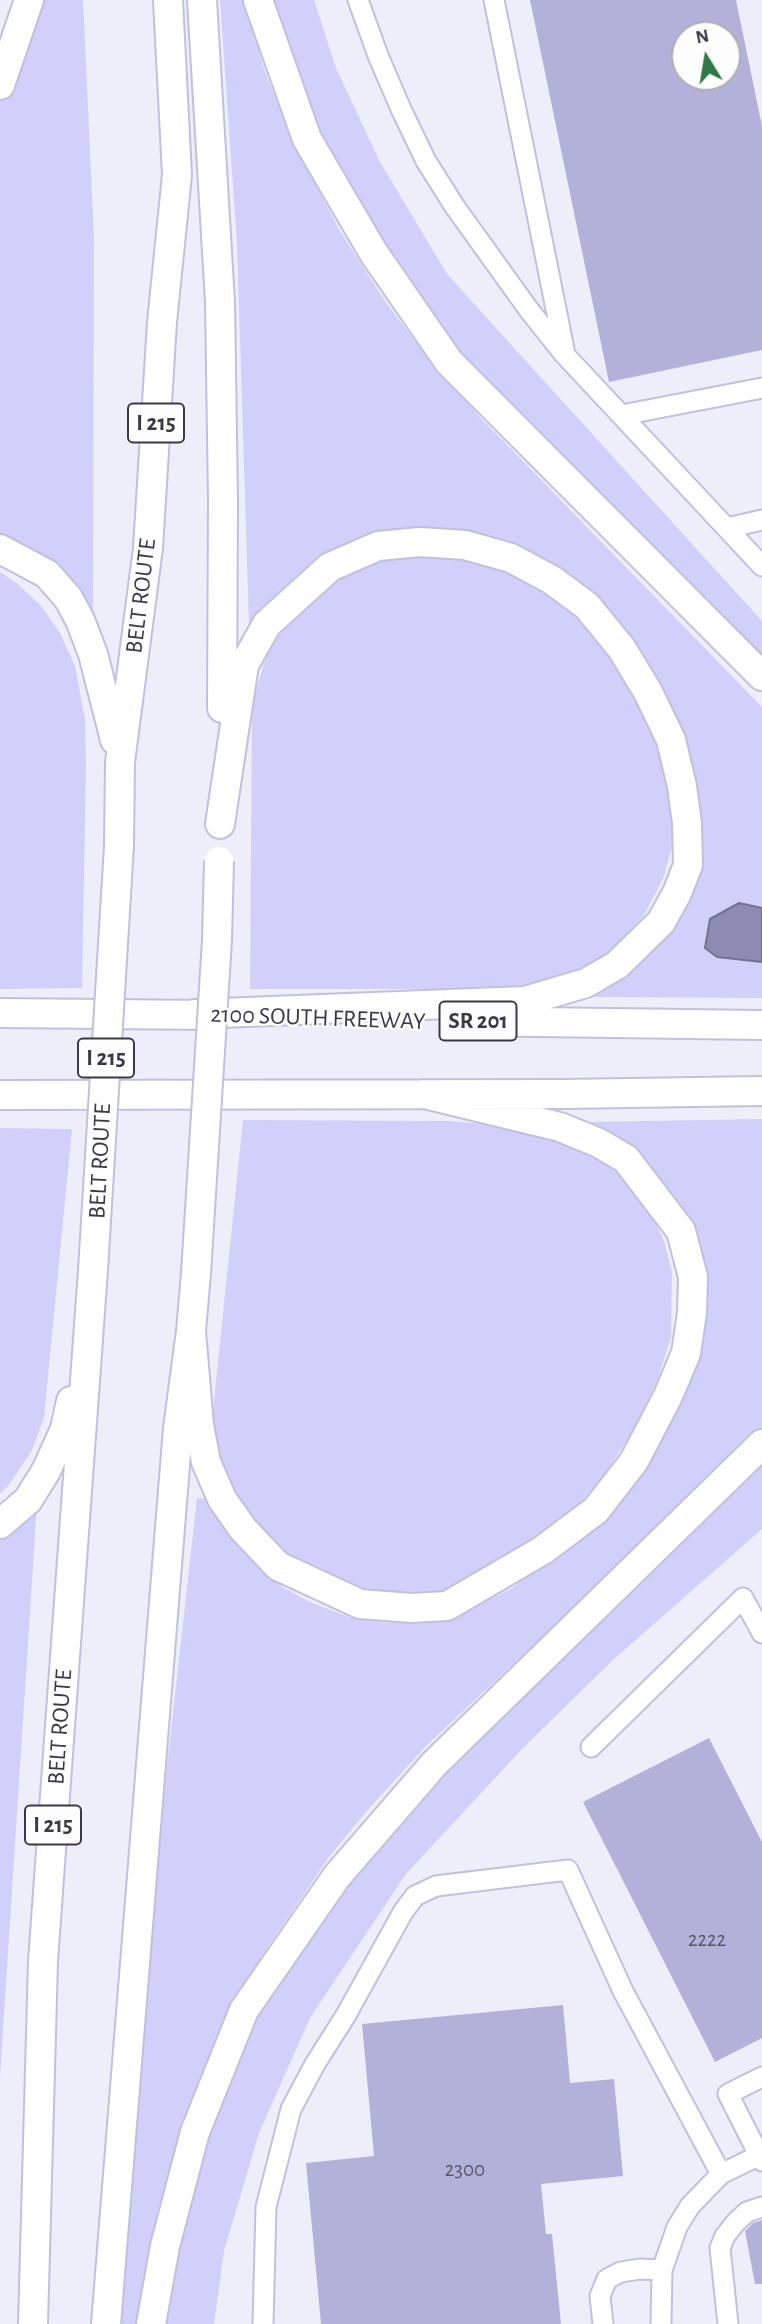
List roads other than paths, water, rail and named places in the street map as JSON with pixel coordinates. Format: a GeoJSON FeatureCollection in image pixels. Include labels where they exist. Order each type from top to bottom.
{"type":"FeatureCollection","features":[{"type":"Feature","properties":{"kind":"highway"},"geometry":{"type":"LineString","coordinates":[[0,85],[29,0]]}},
{"type":"Feature","properties":{"kind":"highway","name":"BELT ROUTE"},"geometry":{"type":"LineString","coordinates":[[33,2324],[43,1961],[93,1270],[119,846],[120,762],[148,548],[162,322],[177,175],[169,0]]}},
{"type":"Feature","properties":{"kind":"highway"},"geometry":{"type":"LineString","coordinates":[[106,2324],[178,1428],[196,1273],[217,940],[223,501],[220,302],[202,0]]}},
{"type":"Feature","properties":{"kind":"highway"},"geometry":{"type":"LineString","coordinates":[[258,0],[307,139],[373,252],[449,362],[762,676]]}},
{"type":"Feature","properties":{"kind":"highway"},"geometry":{"type":"LineString","coordinates":[[195,1014],[525,1001],[586,983],[617,965],[661,922],[688,865],[686,810],[671,740],[648,692],[622,649],[587,606],[552,580],[511,558],[465,545],[420,542],[378,546],[330,567],[267,624],[244,665],[220,824]]}},
{"type":"Feature","properties":{"kind":"highway"},"geometry":{"type":"LineString","coordinates":[[0,549],[47,574],[68,598],[93,654],[107,701],[120,762]]}},
{"type":"Feature","properties":{"kind":"highway","name":"2100 SOUTH FREEWAY"},"geometry":{"type":"LineString","coordinates":[[0,1013],[195,1014],[359,1021],[762,1025]]}},
{"type":"Feature","properties":{"kind":"highway"},"geometry":{"type":"LineString","coordinates":[[0,1095],[762,1091]]}},
{"type":"Feature","properties":{"kind":"highway"},"geometry":{"type":"LineString","coordinates":[[191,1331],[199,1425],[206,1462],[222,1499],[243,1529],[278,1566],[360,1604],[411,1608],[447,1605],[543,1550],[596,1510],[634,1461],[668,1396],[686,1353],[692,1313],[693,1277],[681,1231],[626,1159],[599,1143],[560,1127],[424,1094]]}},
{"type":"Feature","properties":{"kind":"highway"},"geometry":{"type":"LineString","coordinates":[[0,1524],[28,1500],[46,1471],[65,1429],[89,1327]]}},
{"type":"Feature","properties":{"kind":"highway"},"geometry":{"type":"LineString","coordinates":[[151,2324],[165,2246],[195,2132],[244,2010],[337,1875],[434,1765],[762,1444]]}},
{"type":"Feature","properties":{"kind":"street"},"geometry":{"type":"LineString","coordinates":[[358,0],[384,71],[426,161],[455,207],[564,354],[762,566]]}},
{"type":"Feature","properties":{"kind":"street"},"geometry":{"type":"LineString","coordinates":[[494,0],[564,354]]}},
{"type":"Feature","properties":{"kind":"street"},"geometry":{"type":"LineString","coordinates":[[622,415],[762,387]]}},
{"type":"Feature","properties":{"kind":"street"},"geometry":{"type":"LineString","coordinates":[[727,528],[762,520]]}},
{"type":"Feature","properties":{"kind":"street"},"geometry":{"type":"LineString","coordinates":[[592,1747],[743,1598],[762,1633]]}},
{"type":"Feature","properties":{"kind":"street"},"geometry":{"type":"LineString","coordinates":[[262,2324],[266,2207],[291,2109],[403,1912],[423,1890],[436,1886],[568,1870],[623,1991],[721,2174]]}},
{"type":"Feature","properties":{"kind":"street"},"geometry":{"type":"LineString","coordinates":[[661,2324],[663,2270],[677,2227],[690,2206],[721,2174],[761,2157],[727,2094],[762,2077]]}},
{"type":"Feature","properties":{"kind":"street"},"geometry":{"type":"LineString","coordinates":[[728,2324],[720,2248],[736,2222],[747,2212],[762,2207]]}},
{"type":"Feature","properties":{"kind":"street"},"geometry":{"type":"LineString","coordinates":[[603,2324],[600,2296],[607,2279],[621,2272],[639,2269],[663,2270]]}}]}
